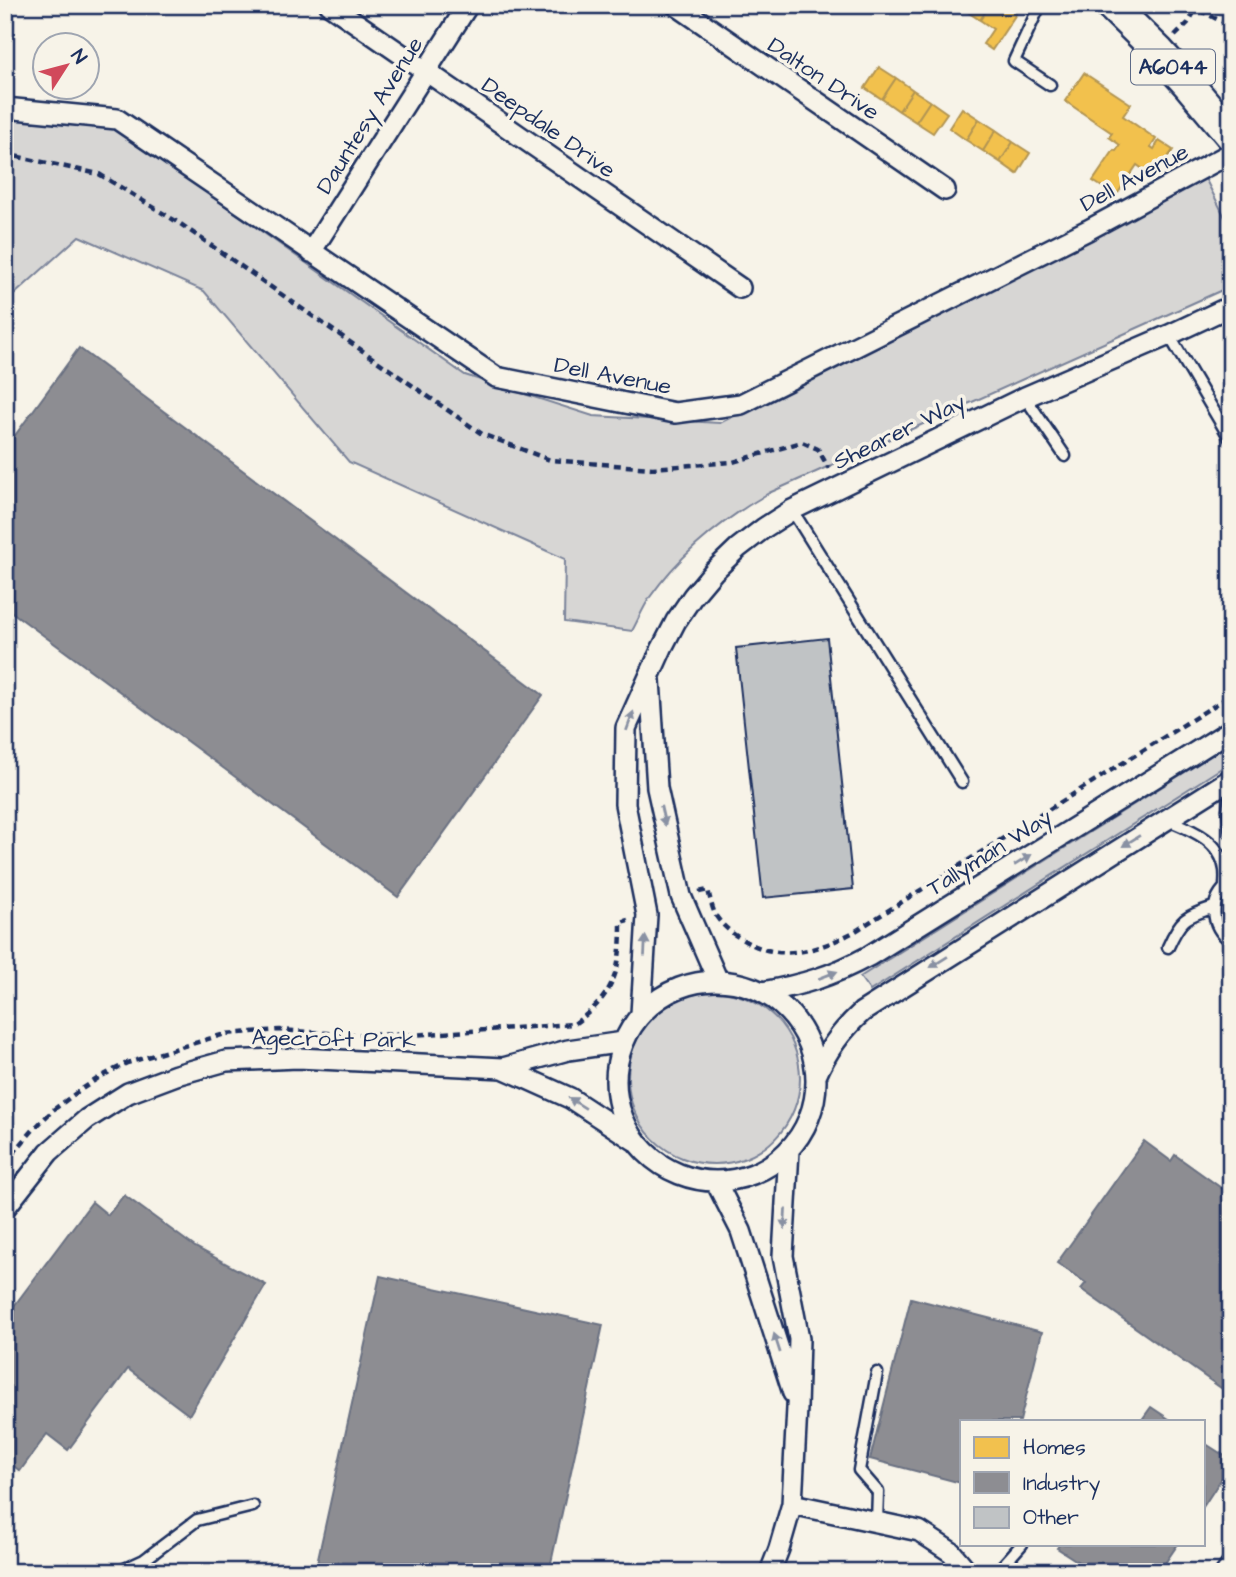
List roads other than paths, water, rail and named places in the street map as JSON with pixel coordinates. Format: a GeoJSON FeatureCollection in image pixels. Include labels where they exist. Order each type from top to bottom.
{"type":"FeatureCollection","features":[{"type":"Feature","properties":{"kind":"main road","name":"A6044"},"geometry":{"type":"LineString","coordinates":[[1111,5],[1167,60],[1231,135]]}},
{"type":"Feature","properties":{"kind":"street","name":"Deepdale Drive"},"geometry":{"type":"LineString","coordinates":[[330,5],[740,288]]}},
{"type":"Feature","properties":{"kind":"street","name":"Dauntesy Avenue"},"geometry":{"type":"LineString","coordinates":[[311,252],[468,5]]}},
{"type":"Feature","properties":{"kind":"street","name":"Dalton Drive"},"geometry":{"type":"LineString","coordinates":[[676,5],[945,190]]}},
{"type":"Feature","properties":{"kind":"street","name":"Dell Avenue"},"geometry":{"type":"LineString","coordinates":[[5,108],[117,119],[496,377],[675,413],[741,404],[1088,230],[1231,153]]}},
{"type":"Feature","properties":{"kind":"street","name":"Shearer Way"},"geometry":{"type":"LineString","coordinates":[[641,1014],[647,915],[625,804],[626,728],[662,648],[693,596],[738,548],[792,510],[1025,397],[1231,306]]}},
{"type":"Feature","properties":{"kind":"street"},"geometry":{"type":"LineString","coordinates":[[650,675],[657,788],[681,896],[718,981]]}},
{"type":"Feature","properties":{"kind":"street","name":"Tallyman Way"},"geometry":{"type":"LineString","coordinates":[[762,992],[822,978],[869,956],[1231,730]]}},
{"type":"Feature","properties":{"kind":"street"},"geometry":{"type":"LineString","coordinates":[[816,1076],[830,1047],[862,1012],[1231,779]]}},
{"type":"Feature","properties":{"kind":"street"},"geometry":{"type":"LineString","coordinates":[[503,1068],[570,1098],[634,1140],[656,1162],[685,1177],[716,1182],[743,1178],[768,1167],[789,1150],[804,1129],[814,1103],[816,1076],[811,1051],[800,1027],[783,1007],[762,992],[741,984],[718,981],[689,984],[663,996],[641,1014],[631,1027],[623,1042],[615,1075],[619,1109],[634,1140]]}},
{"type":"Feature","properties":{"kind":"street"},"geometry":{"type":"LineString","coordinates":[[503,1068],[568,1051],[623,1042]]}},
{"type":"Feature","properties":{"kind":"street","name":"Agecroft Park"},"geometry":{"type":"LineString","coordinates":[[5,1208],[49,1152],[87,1119],[128,1093],[176,1074],[226,1061],[298,1058],[503,1068]]}},
{"type":"Feature","properties":{"kind":"street"},"geometry":{"type":"LineString","coordinates":[[770,1572],[792,1504],[797,1408],[799,1339],[783,1256],[789,1150]]}},
{"type":"Feature","properties":{"kind":"street"},"geometry":{"type":"LineString","coordinates":[[716,1182],[740,1231],[797,1408]]}},
{"type":"Feature","properties":{"kind":"street"},"geometry":{"type":"LineString","coordinates":[[792,1504],[919,1531],[951,1552],[968,1572]]}},
{"type":"Feature","properties":{"kind":"lane"},"geometry":{"type":"LineString","coordinates":[[1040,5],[1014,61],[1050,85]]}},
{"type":"Feature","properties":{"kind":"lane"},"geometry":{"type":"LineString","coordinates":[[1169,335],[1231,440]]}},
{"type":"Feature","properties":{"kind":"lane"},"geometry":{"type":"LineString","coordinates":[[1025,397],[1065,456]]}},
{"type":"Feature","properties":{"kind":"lane"},"geometry":{"type":"LineString","coordinates":[[792,510],[962,782]]}},
{"type":"Feature","properties":{"kind":"lane"},"geometry":{"type":"LineString","coordinates":[[1231,792],[1228,810],[1231,833]]}},
{"type":"Feature","properties":{"kind":"lane"},"geometry":{"type":"LineString","coordinates":[[1167,819],[1201,835],[1216,849],[1225,869],[1228,886],[1218,896],[1214,918],[1218,928],[1231,940]]}},
{"type":"Feature","properties":{"kind":"lane"},"geometry":{"type":"LineString","coordinates":[[1168,947],[1178,926],[1192,915],[1214,907]]}},
{"type":"Feature","properties":{"kind":"lane"},"geometry":{"type":"LineString","coordinates":[[877,1373],[859,1470],[877,1492],[877,1522]]}},
{"type":"Feature","properties":{"kind":"lane"},"geometry":{"type":"LineString","coordinates":[[118,1572],[144,1560],[197,1520],[253,1506]]}},
{"type":"Feature","properties":{"kind":"lane"},"geometry":{"type":"LineString","coordinates":[[998,1572],[1020,1546]]}},
{"type":"Feature","properties":{"kind":"lane"},"geometry":{"type":"LineString","coordinates":[[1221,1572],[1231,1558]]}},
{"type":"Feature","properties":{"kind":"lane"},"geometry":{"type":"LineString","coordinates":[[141,1572],[144,1560]]}}]}
